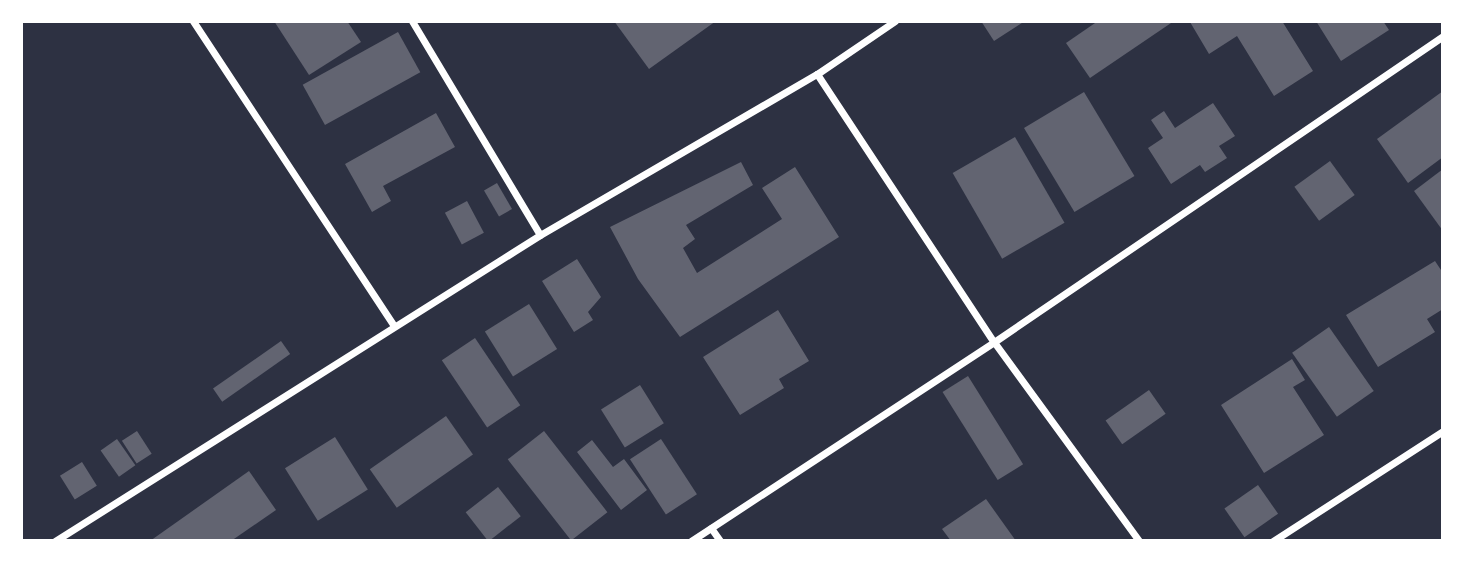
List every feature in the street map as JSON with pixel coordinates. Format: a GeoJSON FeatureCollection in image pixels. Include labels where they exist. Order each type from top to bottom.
{"type":"FeatureCollection","features":[{"type":"Feature","properties":{"kind":"street"},"geometry":{"type":"LineString","coordinates":[[192,21],[394,326]]}},
{"type":"Feature","properties":{"kind":"street"},"geometry":{"type":"LineString","coordinates":[[412,21],[540,235]]}},
{"type":"Feature","properties":{"kind":"street"},"geometry":{"type":"LineString","coordinates":[[55,541],[540,235],[817,74],[895,21]]}},
{"type":"Feature","properties":{"kind":"street"},"geometry":{"type":"LineString","coordinates":[[691,541],[994,342],[1443,36]]}},
{"type":"Feature","properties":{"kind":"street"},"geometry":{"type":"LineString","coordinates":[[817,74],[994,342],[1139,541]]}},
{"type":"Feature","properties":{"kind":"street"},"geometry":{"type":"LineString","coordinates":[[1273,541],[1443,431]]}},
{"type":"Feature","properties":{"kind":"street"},"geometry":{"type":"LineString","coordinates":[[711,528],[720,541]]}},
{"type":"Feature","properties":{"kind":"building"},"geometry":{"type":"Polygon","coordinates":[[[274,21],[347,21],[361,42],[309,75],[274,21]]]}},
{"type":"Feature","properties":{"kind":"building"},"geometry":{"type":"Polygon","coordinates":[[[614,21],[716,21],[649,69],[614,21]]]}},
{"type":"Feature","properties":{"kind":"building"},"geometry":{"type":"Polygon","coordinates":[[[981,21],[1025,21],[994,41],[981,21]]]}},
{"type":"Feature","properties":{"kind":"building"},"geometry":{"type":"Polygon","coordinates":[[[1098,21],[1174,21],[1090,78],[1066,43],[1098,21]]]}},
{"type":"Feature","properties":{"kind":"building"},"geometry":{"type":"Polygon","coordinates":[[[1282,21],[1313,71],[1274,96],[1237,36],[1209,54],[1190,22],[1282,21]]]}},
{"type":"Feature","properties":{"kind":"building"},"geometry":{"type":"Polygon","coordinates":[[[1316,21],[1383,21],[1389,30],[1341,61],[1316,21]]]}},
{"type":"Feature","properties":{"kind":"building"},"geometry":{"type":"Polygon","coordinates":[[[398,32],[420,72],[325,125],[303,85],[398,32]]]}},
{"type":"Feature","properties":{"kind":"building"},"geometry":{"type":"Polygon","coordinates":[[[1443,91],[1443,157],[1408,183],[1377,139],[1443,91]]]}},
{"type":"Feature","properties":{"kind":"building"},"geometry":{"type":"Polygon","coordinates":[[[1084,92],[1134,176],[1074,212],[1024,128],[1084,92]]]}},
{"type":"Feature","properties":{"kind":"building"},"geometry":{"type":"Polygon","coordinates":[[[1213,103],[1235,136],[1219,146],[1227,158],[1205,172],[1200,165],[1171,184],[1148,148],[1163,138],[1151,120],[1164,111],[1175,128],[1213,103]]]}},
{"type":"Feature","properties":{"kind":"building"},"geometry":{"type":"Polygon","coordinates":[[[436,113],[455,147],[383,186],[391,201],[372,212],[345,164],[436,113]]]}},
{"type":"Feature","properties":{"kind":"building"},"geometry":{"type":"Polygon","coordinates":[[[1015,137],[1064,223],[1002,259],[953,173],[1015,137]]]}},
{"type":"Feature","properties":{"kind":"building"},"geometry":{"type":"Polygon","coordinates":[[[1330,161],[1355,195],[1319,221],[1294,187],[1330,161]]]}},
{"type":"Feature","properties":{"kind":"building"},"geometry":{"type":"Polygon","coordinates":[[[741,162],[753,185],[686,225],[695,239],[683,248],[697,273],[782,219],[762,188],[795,167],[839,237],[680,337],[638,279],[610,227],[741,162]]]}},
{"type":"Feature","properties":{"kind":"building"},"geometry":{"type":"Polygon","coordinates":[[[1443,169],[1443,231],[1414,191],[1443,169]]]}},
{"type":"Feature","properties":{"kind":"building"},"geometry":{"type":"Polygon","coordinates":[[[497,183],[512,209],[499,216],[484,191],[497,183]]]}},
{"type":"Feature","properties":{"kind":"building"},"geometry":{"type":"Polygon","coordinates":[[[467,201],[484,233],[462,245],[445,213],[467,201]]]}},
{"type":"Feature","properties":{"kind":"building"},"geometry":{"type":"Polygon","coordinates":[[[577,259],[601,297],[588,312],[593,320],[574,332],[542,281],[577,259]]]}},
{"type":"Feature","properties":{"kind":"building"},"geometry":{"type":"Polygon","coordinates":[[[1435,261],[1443,273],[1443,309],[1427,319],[1435,332],[1378,367],[1346,315],[1435,261]]]}},
{"type":"Feature","properties":{"kind":"building"},"geometry":{"type":"Polygon","coordinates":[[[529,304],[557,349],[513,377],[485,332],[529,304]]]}},
{"type":"Feature","properties":{"kind":"building"},"geometry":{"type":"Polygon","coordinates":[[[778,310],[809,361],[779,379],[784,388],[740,415],[703,357],[778,310]]]}},
{"type":"Feature","properties":{"kind":"building"},"geometry":{"type":"Polygon","coordinates":[[[1329,327],[1374,391],[1337,417],[1292,353],[1329,327]]]}},
{"type":"Feature","properties":{"kind":"building"},"geometry":{"type":"Polygon","coordinates":[[[475,338],[520,405],[487,428],[442,360],[475,338]]]}},
{"type":"Feature","properties":{"kind":"building"},"geometry":{"type":"Polygon","coordinates":[[[281,341],[290,354],[222,402],[213,389],[281,341]]]}},
{"type":"Feature","properties":{"kind":"building"},"geometry":{"type":"Polygon","coordinates":[[[1292,359],[1305,380],[1293,387],[1324,435],[1264,473],[1221,405],[1292,359]]]}},
{"type":"Feature","properties":{"kind":"building"},"geometry":{"type":"Polygon","coordinates":[[[968,376],[1023,464],[998,480],[943,392],[968,376]]]}},
{"type":"Feature","properties":{"kind":"building"},"geometry":{"type":"Polygon","coordinates":[[[640,385],[664,423],[625,448],[601,409],[640,385]]]}},
{"type":"Feature","properties":{"kind":"building"},"geometry":{"type":"Polygon","coordinates":[[[1149,390],[1166,414],[1122,444],[1106,420],[1149,390]]]}},
{"type":"Feature","properties":{"kind":"building"},"geometry":{"type":"Polygon","coordinates":[[[446,416],[473,455],[397,508],[370,469],[446,416]]]}},
{"type":"Feature","properties":{"kind":"building"},"geometry":{"type":"Polygon","coordinates":[[[137,431],[152,454],[137,463],[122,441],[137,431]]]}},
{"type":"Feature","properties":{"kind":"building"},"geometry":{"type":"Polygon","coordinates":[[[544,431],[607,512],[571,540],[508,459],[544,431]]]}},
{"type":"Feature","properties":{"kind":"building"},"geometry":{"type":"Polygon","coordinates":[[[335,437],[368,490],[318,521],[285,468],[335,437]]]}},
{"type":"Feature","properties":{"kind":"building"},"geometry":{"type":"Polygon","coordinates":[[[117,439],[135,465],[119,477],[101,450],[117,439]]]}},
{"type":"Feature","properties":{"kind":"building"},"geometry":{"type":"Polygon","coordinates":[[[661,439],[697,494],[666,515],[630,459],[661,439]]]}},
{"type":"Feature","properties":{"kind":"building"},"geometry":{"type":"Polygon","coordinates":[[[592,440],[613,467],[624,459],[647,490],[621,510],[577,452],[592,440]]]}},
{"type":"Feature","properties":{"kind":"building"},"geometry":{"type":"Polygon","coordinates":[[[82,462],[97,486],[75,500],[60,476],[82,462]]]}},
{"type":"Feature","properties":{"kind":"building"},"geometry":{"type":"Polygon","coordinates":[[[249,471],[276,510],[231,541],[150,541],[249,471]]]}},
{"type":"Feature","properties":{"kind":"building"},"geometry":{"type":"Polygon","coordinates":[[[1258,485],[1278,514],[1244,537],[1224,509],[1258,485]]]}},
{"type":"Feature","properties":{"kind":"building"},"geometry":{"type":"Polygon","coordinates":[[[498,487],[521,516],[488,541],[466,512],[498,487]]]}},
{"type":"Feature","properties":{"kind":"building"},"geometry":{"type":"Polygon","coordinates":[[[986,499],[1016,541],[951,541],[942,529],[986,499]]]}}]}
